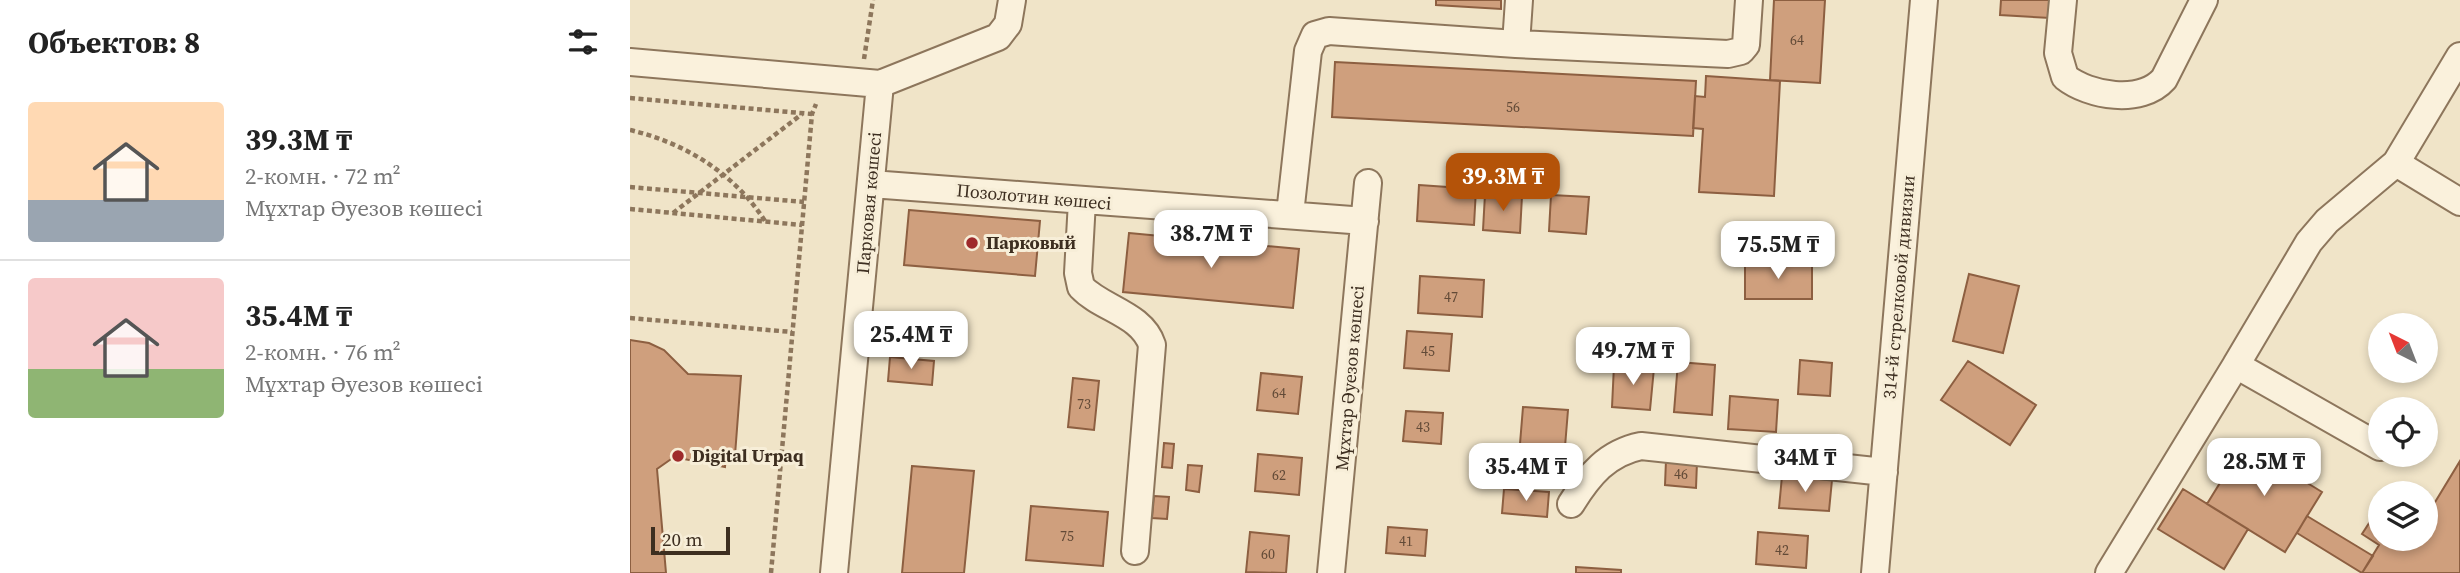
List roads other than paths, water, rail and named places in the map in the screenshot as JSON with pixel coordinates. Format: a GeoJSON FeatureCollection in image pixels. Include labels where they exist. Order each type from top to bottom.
{"type":"FeatureCollection","features":[{"type":"Feature","properties":{"kind":"street"},"geometry":{"type":"LineString","coordinates":[[630,62],[870,83],[998,37],[1008,24],[1012,0]]}},
{"type":"Feature","properties":{"kind":"street"},"geometry":{"type":"LineString","coordinates":[[1516,44],[1519,0]]}},
{"type":"Feature","properties":{"kind":"street"},"geometry":{"type":"LineString","coordinates":[[1290,214],[1308,51],[1315,35],[1329,31],[1516,44],[1735,54],[1746,45],[1749,0]]}},
{"type":"Feature","properties":{"kind":"street","name":"314-й стрелковой дивизии"},"geometry":{"type":"LineString","coordinates":[[1875,573],[1924,0]]}},
{"type":"Feature","properties":{"kind":"street"},"geometry":{"type":"LineString","coordinates":[[2063,0],[2058,53],[2065,77],[2087,89],[2132,95],[2156,88],[2164,79],[2204,0]]}},
{"type":"Feature","properties":{"kind":"street"},"geometry":{"type":"LineString","coordinates":[[2109,573],[2309,242],[2327,221],[2396,163],[2460,56]]}},
{"type":"Feature","properties":{"kind":"street","name":"Парковая көшесі"},"geometry":{"type":"LineString","coordinates":[[834,573],[871,184],[870,83]]}},
{"type":"Feature","properties":{"kind":"street"},"geometry":{"type":"LineString","coordinates":[[2396,163],[2460,202]]}},
{"type":"Feature","properties":{"kind":"street","name":"Мұхтар Әуезов көшесі"},"geometry":{"type":"LineString","coordinates":[[1331,573],[1368,183]]}},
{"type":"Feature","properties":{"kind":"street","name":"Позолотин көшесі"},"geometry":{"type":"LineString","coordinates":[[871,184],[1365,221]]}},
{"type":"Feature","properties":{"kind":"street"},"geometry":{"type":"LineString","coordinates":[[1082,201],[1078,273],[1081,287],[1135,322],[1149,336],[1152,345],[1135,551]]}},
{"type":"Feature","properties":{"kind":"street"},"geometry":{"type":"LineString","coordinates":[[2236,365],[2368,440]]}},
{"type":"Feature","properties":{"kind":"street"},"geometry":{"type":"LineString","coordinates":[[1571,503],[1586,481],[1606,461],[1623,450],[1642,446],[1884,472]]}},
{"type":"Feature","properties":{"kind":"place","name":"Парковый"},"geometry":{"type":"Point","coordinates":[972,243]}},
{"type":"Feature","properties":{"kind":"place","name":"Digital Urpaq"},"geometry":{"type":"Point","coordinates":[678,456]}}]}
